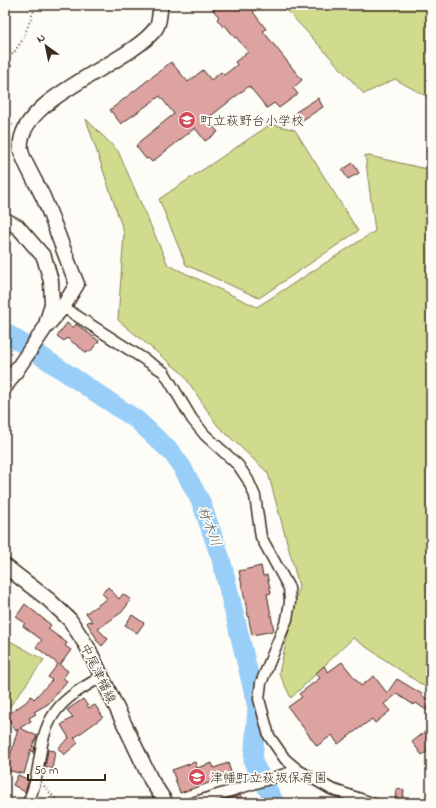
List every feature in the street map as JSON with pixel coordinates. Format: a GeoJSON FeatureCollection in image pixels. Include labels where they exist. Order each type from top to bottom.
{"type":"FeatureCollection","features":[{"type":"Feature","properties":{"kind":"street"},"geometry":{"type":"LineString","coordinates":[[7,384],[46,328],[64,307],[77,284],[44,199],[21,150],[23,133],[30,120],[40,109],[63,92],[144,42],[157,27],[161,5]]}},
{"type":"Feature","properties":{"kind":"street"},"geometry":{"type":"LineString","coordinates":[[5,220],[18,227],[44,257],[51,281],[52,304],[46,328]]}},
{"type":"Feature","properties":{"kind":"street"},"geometry":{"type":"LineString","coordinates":[[64,307],[164,372],[192,419],[205,435],[238,465],[248,480],[255,496],[261,537],[289,588],[290,602],[287,619],[261,683],[259,699],[268,736],[285,759],[298,770],[331,789],[372,803]]}},
{"type":"Feature","properties":{"kind":"street","name":"中尾津幡線"},"geometry":{"type":"LineString","coordinates":[[5,566],[50,600],[70,620],[88,648],[151,780],[166,803]]}},
{"type":"Feature","properties":{"kind":"street"},"geometry":{"type":"LineString","coordinates":[[28,803],[37,778],[41,748],[56,710],[65,699],[101,677]]}},
{"type":"Feature","properties":{"kind":"street"},"geometry":{"type":"LineString","coordinates":[[192,803],[298,770]]}},
{"type":"Feature","properties":{"kind":"path"},"geometry":{"type":"LineString","coordinates":[[5,54],[13,54],[23,39],[36,5]]}},
{"type":"Feature","properties":{"kind":"path"},"geometry":{"type":"LineString","coordinates":[[5,84],[12,74],[11,63],[6,59],[8,55]]}},
{"type":"Feature","properties":{"kind":"path"},"geometry":{"type":"LineString","coordinates":[[37,778],[59,803]]}},
{"type":"Feature","properties":{"kind":"green space"},"geometry":{"type":"Polygon","coordinates":[[[282,5],[431,5],[431,99],[395,79],[364,94],[282,5]]]}},
{"type":"Feature","properties":{"kind":"green space"},"geometry":{"type":"Polygon","coordinates":[[[86,119],[118,151],[168,265],[257,307],[375,231],[365,155],[431,170],[431,691],[353,638],[291,698],[279,673],[299,586],[268,473],[217,425],[183,374],[118,320],[124,233],[86,119]]]}},
{"type":"Feature","properties":{"kind":"green space"},"geometry":{"type":"Polygon","coordinates":[[[271,124],[295,130],[358,231],[259,298],[186,265],[159,199],[271,124]]]}},
{"type":"Feature","properties":{"kind":"green space"},"geometry":{"type":"Polygon","coordinates":[[[5,638],[44,660],[5,713],[5,638]]]}},
{"type":"Feature","properties":{"kind":"building"},"geometry":{"type":"Polygon","coordinates":[[[220,5],[252,5],[256,10],[253,12],[266,29],[263,31],[302,80],[293,88],[298,94],[279,108],[274,103],[267,108],[249,86],[207,119],[218,132],[205,141],[195,128],[152,162],[148,158],[146,159],[136,146],[140,141],[174,114],[160,96],[121,124],[110,110],[171,62],[188,82],[203,70],[211,80],[221,72],[224,75],[237,65],[235,62],[248,52],[225,25],[223,27],[217,19],[219,17],[213,10],[220,5]]]}},
{"type":"Feature","properties":{"kind":"building"},"geometry":{"type":"Polygon","coordinates":[[[318,98],[323,107],[301,121],[296,112],[318,98]]]}},
{"type":"Feature","properties":{"kind":"building"},"geometry":{"type":"Polygon","coordinates":[[[353,163],[359,173],[348,179],[342,170],[353,163]]]}},
{"type":"Feature","properties":{"kind":"building"},"geometry":{"type":"Polygon","coordinates":[[[67,323],[73,328],[76,324],[99,341],[90,352],[88,351],[87,353],[67,338],[64,341],[57,336],[67,323]]]}},
{"type":"Feature","properties":{"kind":"building"},"geometry":{"type":"Polygon","coordinates":[[[261,566],[263,576],[267,575],[271,593],[267,594],[274,631],[252,635],[239,571],[261,566]]]}},
{"type":"Feature","properties":{"kind":"building"},"geometry":{"type":"Polygon","coordinates":[[[108,587],[119,599],[123,594],[131,600],[122,612],[98,629],[108,639],[102,646],[96,640],[97,639],[87,623],[89,621],[93,622],[86,613],[107,599],[102,593],[108,587]]]}},
{"type":"Feature","properties":{"kind":"building"},"geometry":{"type":"Polygon","coordinates":[[[25,604],[51,625],[48,629],[67,643],[65,646],[71,650],[60,665],[68,671],[63,678],[67,681],[48,704],[34,712],[36,714],[29,718],[31,721],[20,728],[37,736],[32,747],[35,747],[34,754],[31,749],[24,774],[6,770],[18,729],[16,731],[6,716],[26,702],[31,696],[34,699],[52,680],[48,677],[58,664],[36,647],[42,640],[23,626],[25,623],[16,617],[25,604]]]}},
{"type":"Feature","properties":{"kind":"building"},"geometry":{"type":"Polygon","coordinates":[[[132,615],[144,623],[137,633],[125,625],[132,615]]]}},
{"type":"Feature","properties":{"kind":"building"},"geometry":{"type":"Polygon","coordinates":[[[342,662],[361,686],[374,676],[387,693],[397,679],[422,694],[421,695],[431,702],[426,710],[416,703],[414,705],[397,694],[384,704],[390,711],[375,723],[372,719],[338,744],[332,735],[317,746],[288,707],[302,697],[299,694],[320,678],[316,673],[324,666],[328,672],[342,662]]]}},
{"type":"Feature","properties":{"kind":"building"},"geometry":{"type":"Polygon","coordinates":[[[83,699],[89,708],[95,705],[103,717],[74,738],[78,743],[64,755],[58,748],[69,738],[61,725],[73,717],[67,710],[83,699]]]}},
{"type":"Feature","properties":{"kind":"building"},"geometry":{"type":"Polygon","coordinates":[[[431,727],[431,749],[422,755],[412,742],[431,727]]]}},
{"type":"Feature","properties":{"kind":"building"},"geometry":{"type":"Polygon","coordinates":[[[48,750],[55,751],[52,769],[45,767],[48,750]]]}},
{"type":"Feature","properties":{"kind":"building"},"geometry":{"type":"Polygon","coordinates":[[[195,762],[197,768],[212,763],[214,768],[228,763],[232,775],[180,793],[172,770],[195,762]]]}},
{"type":"Feature","properties":{"kind":"building"},"geometry":{"type":"Polygon","coordinates":[[[18,775],[29,780],[25,792],[13,785],[18,775]]]}},
{"type":"Feature","properties":{"kind":"building"},"geometry":{"type":"Polygon","coordinates":[[[396,789],[404,790],[402,802],[395,801],[396,789]]]}},
{"type":"Feature","properties":{"kind":"building"},"geometry":{"type":"Polygon","coordinates":[[[240,795],[244,803],[217,803],[223,800],[240,795]]]}},
{"type":"Feature","properties":{"kind":"waterway","name":"材木川"},"geometry":{"type":"LineString","coordinates":[[5,332],[137,420],[172,453],[182,467],[201,502],[221,559],[257,707],[253,762],[275,803]]}},
{"type":"Feature","properties":{"kind":"place","name":"町立萩野台小学校"},"geometry":{"type":"Point","coordinates":[187,120]}},
{"type":"Feature","properties":{"kind":"place","name":"津幡町立萩坂保育園"},"geometry":{"type":"Point","coordinates":[197,777]}}]}
